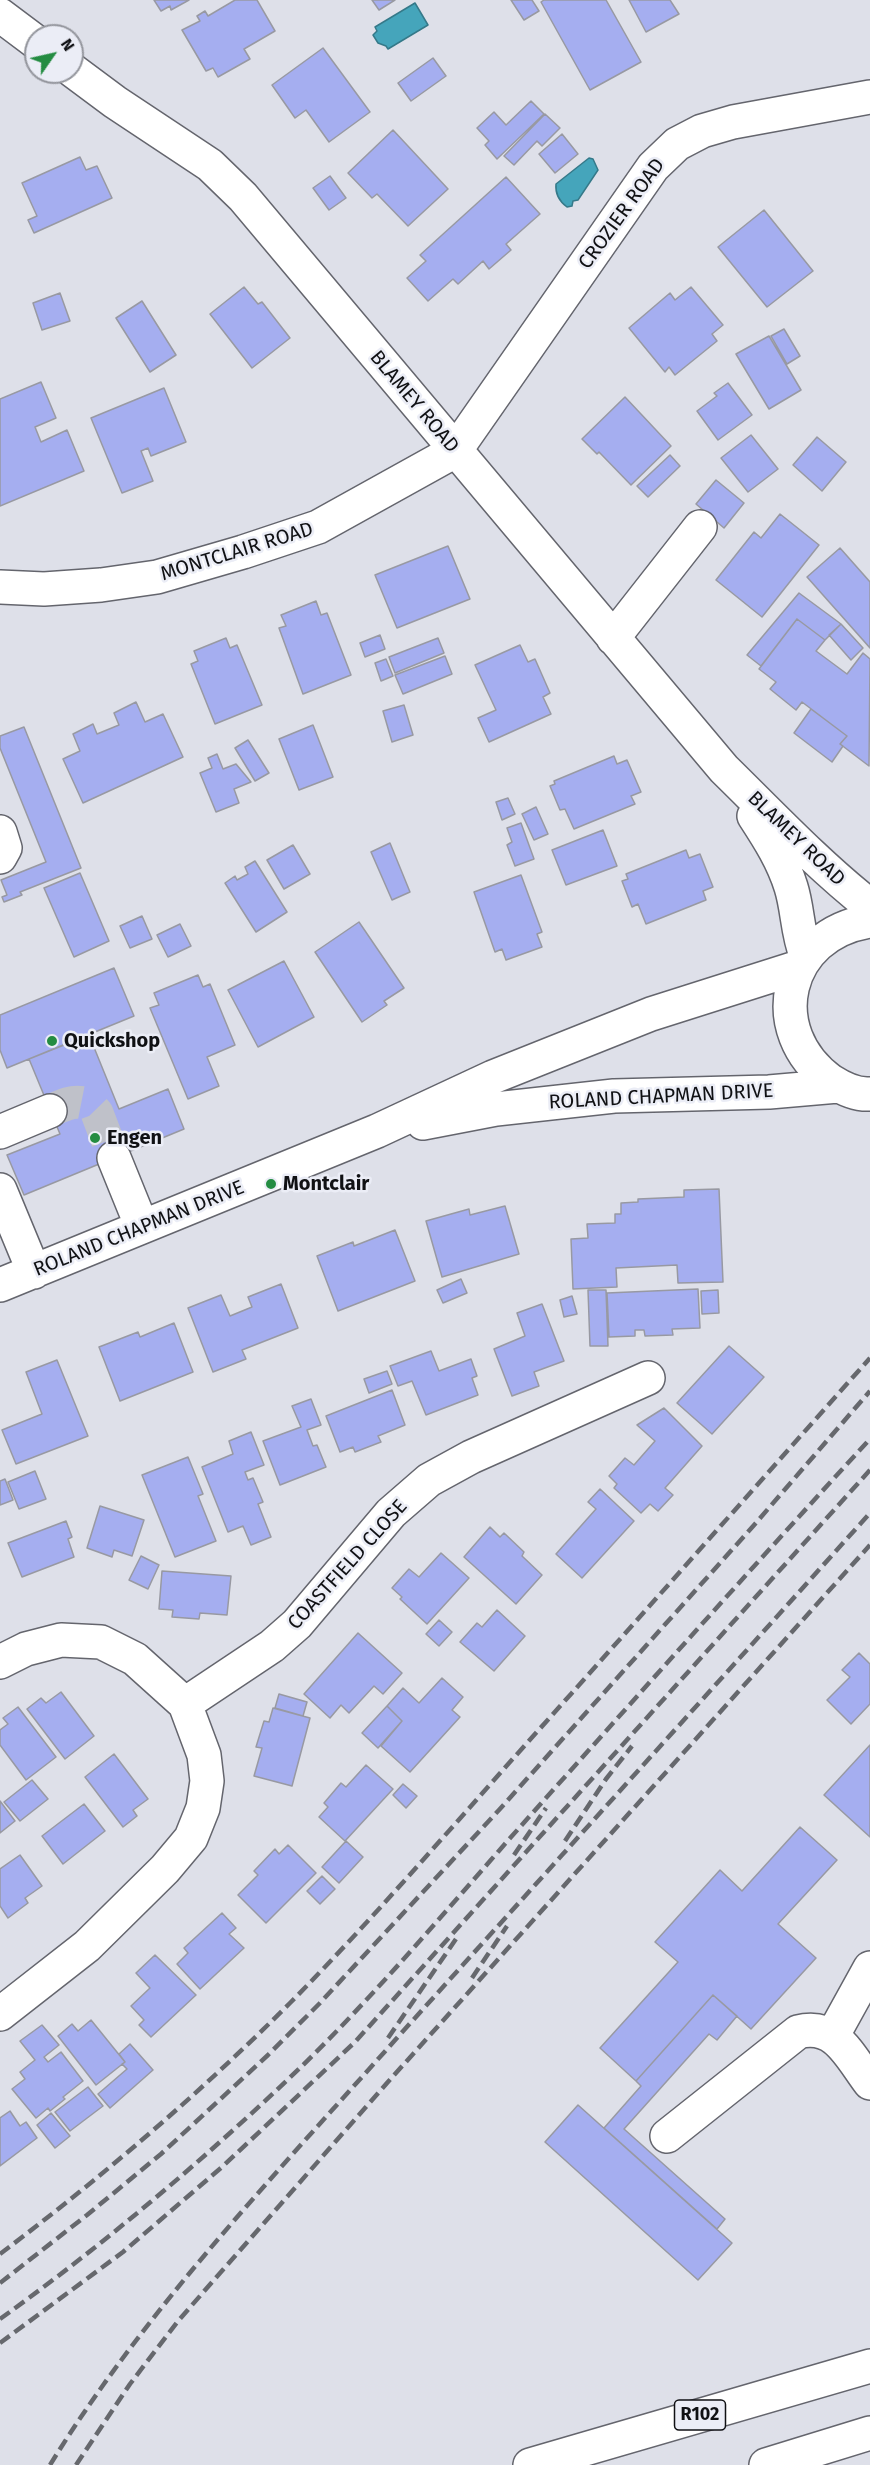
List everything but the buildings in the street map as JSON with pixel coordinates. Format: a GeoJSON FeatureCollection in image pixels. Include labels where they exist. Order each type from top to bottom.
{"type":"FeatureCollection","features":[{"type":"Feature","properties":{"kind":"main road"},"geometry":{"type":"LineString","coordinates":[[0,15],[24,33]]}},
{"type":"Feature","properties":{"kind":"main road","name":"BLAMEY ROAD"},"geometry":{"type":"LineString","coordinates":[[84,79],[210,165],[243,197],[724,769],[805,850],[870,906]]}},
{"type":"Feature","properties":{"kind":"main road","name":"CROZIER ROAD"},"geometry":{"type":"LineString","coordinates":[[455,451],[653,167],[677,144],[702,131],[733,122],[870,97]]}},
{"type":"Feature","properties":{"kind":"main road","name":"MONTCLAIR ROAD"},"geometry":{"type":"LineString","coordinates":[[0,587],[44,589],[101,585],[157,577],[232,555],[318,527],[455,451]]}},
{"type":"Feature","properties":{"kind":"main road"},"geometry":{"type":"LineString","coordinates":[[613,638],[700,527]]}},
{"type":"Feature","properties":{"kind":"main road","name":"BLAMEY ROAD"},"geometry":{"type":"LineString","coordinates":[[724,769],[784,867],[792,889],[803,961]]}},
{"type":"Feature","properties":{"kind":"main road"},"geometry":{"type":"LineString","coordinates":[[0,832],[5,848],[0,857]]}},
{"type":"Feature","properties":{"kind":"main road"},"geometry":{"type":"LineString","coordinates":[[861,1094],[818,1071],[803,1053],[793,1030],[790,1006],[794,981],[803,961],[828,935],[848,926],[870,921]]}},
{"type":"Feature","properties":{"kind":"main road","name":"ROLAND CHAPMAN DRIVE"},"geometry":{"type":"LineString","coordinates":[[0,1285],[377,1131],[493,1077],[651,1014],[803,961]]}},
{"type":"Feature","properties":{"kind":"main road","name":"ROLAND CHAPMAN DRIVE"},"geometry":{"type":"LineString","coordinates":[[377,1131],[496,1109],[614,1096],[769,1092],[861,1094]]}},
{"type":"Feature","properties":{"kind":"main road"},"geometry":{"type":"LineString","coordinates":[[0,1132],[51,1111]]}},
{"type":"Feature","properties":{"kind":"main road"},"geometry":{"type":"LineString","coordinates":[[114,1158],[142,1227]]}},
{"type":"Feature","properties":{"kind":"main road"},"geometry":{"type":"LineString","coordinates":[[0,1190],[34,1272]]}},
{"type":"Feature","properties":{"kind":"main road","name":"COASTFIELD CLOSE"},"geometry":{"type":"LineString","coordinates":[[185,1704],[272,1646],[297,1624],[391,1513],[429,1480],[471,1457],[648,1378]]}},
{"type":"Feature","properties":{"kind":"main road"},"geometry":{"type":"LineString","coordinates":[[0,1662],[26,1649],[61,1640],[101,1642],[135,1659],[185,1704],[204,1755],[207,1781],[203,1808],[191,1838],[165,1869],[87,1946],[0,2014]]}},
{"type":"Feature","properties":{"kind":"main road"},"geometry":{"type":"LineString","coordinates":[[833,2035],[870,1968]]}},
{"type":"Feature","properties":{"kind":"main road"},"geometry":{"type":"LineString","coordinates":[[667,2136],[798,2032],[809,2029],[833,2035],[870,2083]]}},
{"type":"Feature","properties":{"kind":"main road","name":"R102"},"geometry":{"type":"LineString","coordinates":[[530,2465],[870,2367]]}},
{"type":"Feature","properties":{"kind":"main road"},"geometry":{"type":"LineString","coordinates":[[766,2465],[870,2433]]}},
{"type":"Feature","properties":{"kind":"water"},"geometry":{"type":"Polygon","coordinates":[[[415,3],[428,25],[388,49],[378,43],[373,35],[377,31],[375,27],[415,3]]]}},
{"type":"Feature","properties":{"kind":"water"},"geometry":{"type":"Polygon","coordinates":[[[589,158],[593,159],[598,170],[578,200],[573,201],[572,206],[567,207],[558,197],[556,184],[589,158]]]}},
{"type":"Feature","properties":{"kind":"tunnel"},"geometry":{"type":"LineString","coordinates":[[50,1111],[75,1102],[91,1107],[97,1113],[114,1158]]}},
{"type":"Feature","properties":{"kind":"railway"},"geometry":{"type":"LineString","coordinates":[[0,2254],[113,2165],[185,2102],[256,2037],[321,1972],[870,1358]]}},
{"type":"Feature","properties":{"kind":"railway"},"geometry":{"type":"LineString","coordinates":[[0,2283],[161,2154],[268,2055],[319,2004],[499,1810],[755,1524],[870,1391]]}},
{"type":"Feature","properties":{"kind":"railway"},"geometry":{"type":"LineString","coordinates":[[0,2319],[79,2260],[155,2198],[265,2101],[331,2037],[870,1439]]}},
{"type":"Feature","properties":{"kind":"railway"},"geometry":{"type":"LineString","coordinates":[[0,2343],[123,2252],[222,2167],[355,2042],[870,1470]]}},
{"type":"Feature","properties":{"kind":"railway"},"geometry":{"type":"LineString","coordinates":[[50,2465],[127,2352],[213,2245],[870,1513]]}},
{"type":"Feature","properties":{"kind":"railway"},"geometry":{"type":"LineString","coordinates":[[76,2465],[130,2384],[178,2321],[387,2083],[870,1545]]}},
{"type":"Feature","properties":{"kind":"railway"},"geometry":{"type":"LineString","coordinates":[[565,1841],[606,1779],[632,1746]]}},
{"type":"Feature","properties":{"kind":"railway"},"geometry":{"type":"LineString","coordinates":[[514,1855],[546,1808]]}},
{"type":"Feature","properties":{"kind":"railway"},"geometry":{"type":"LineString","coordinates":[[472,1978],[507,1926]]}},
{"type":"Feature","properties":{"kind":"railway"},"geometry":{"type":"LineString","coordinates":[[388,2038],[456,1939]]}},
{"type":"Feature","properties":{"kind":"place","name":"Quickshop"},"geometry":{"type":"Point","coordinates":[52,1041]}},
{"type":"Feature","properties":{"kind":"place","name":"Engen"},"geometry":{"type":"Point","coordinates":[95,1138]}},
{"type":"Feature","properties":{"kind":"place","name":"Montclair"},"geometry":{"type":"Point","coordinates":[271,1184]}}]}
